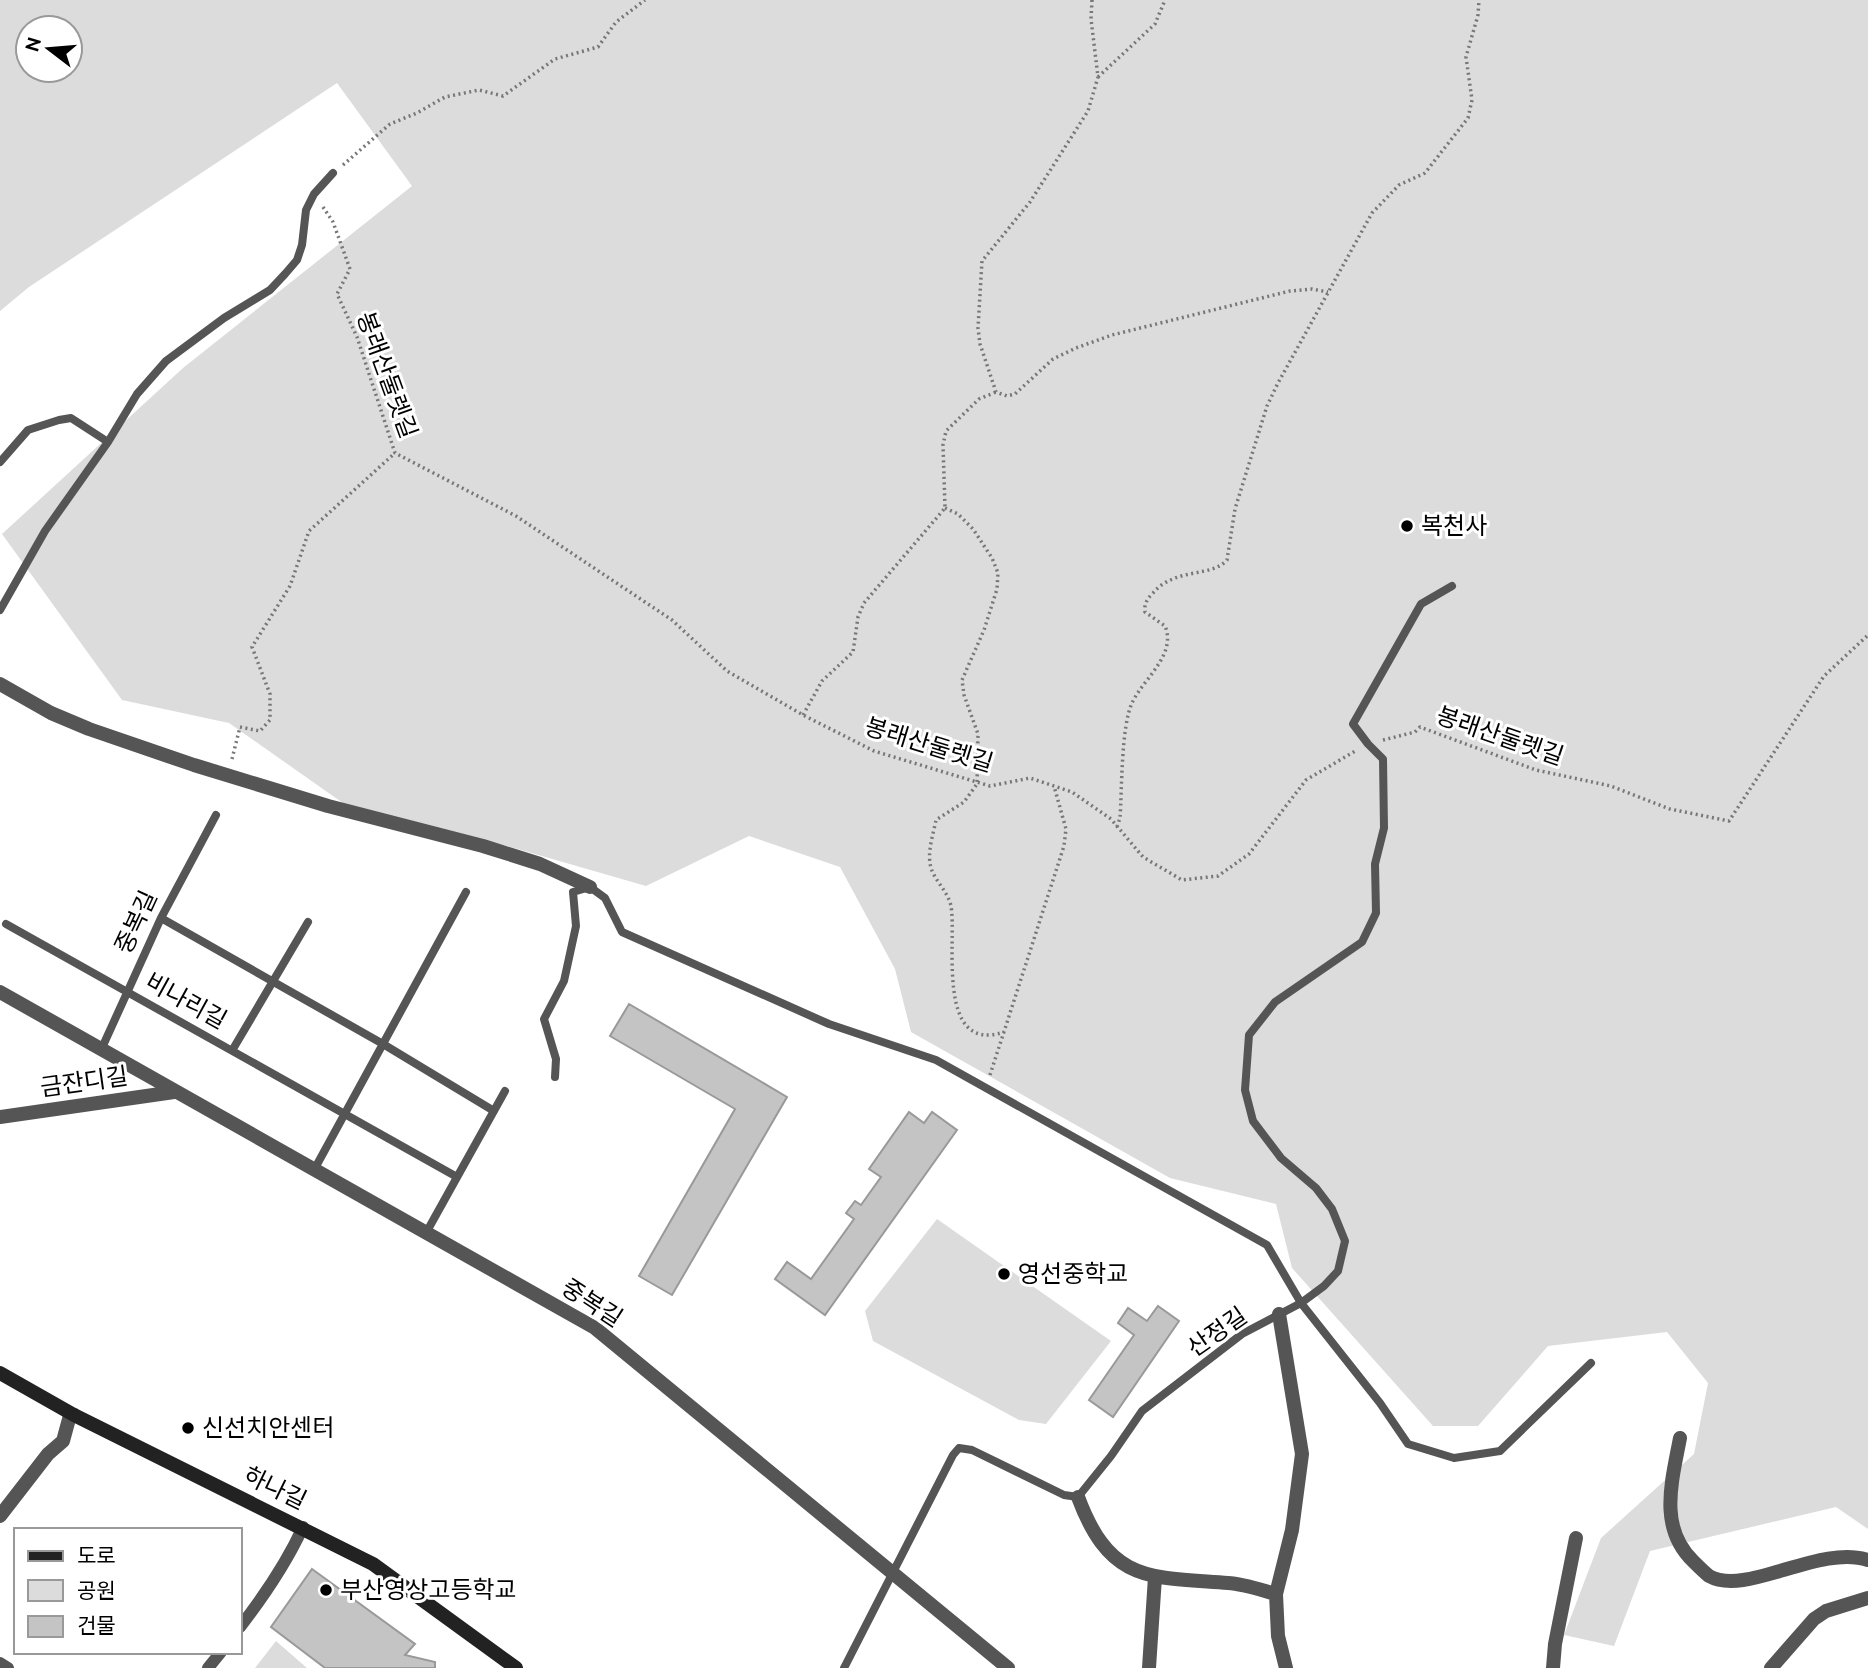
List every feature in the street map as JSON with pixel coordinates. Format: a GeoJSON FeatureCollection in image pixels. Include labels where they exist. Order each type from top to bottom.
{"type":"FeatureCollection","features":[{"type":"Feature","properties":{"kind":"main road","name":"하나길"},"geometry":{"type":"LineString","coordinates":[[0,1373],[74,1415],[373,1564],[516,1668]]}},
{"type":"Feature","properties":{"kind":"street"},"geometry":{"type":"LineString","coordinates":[[0,684],[51,713],[89,729],[328,806],[483,846],[540,864],[590,887]]}},
{"type":"Feature","properties":{"kind":"street","name":"중복길"},"geometry":{"type":"LineString","coordinates":[[0,992],[595,1328],[1008,1668]]}},
{"type":"Feature","properties":{"kind":"street","name":"금잔디길"},"geometry":{"type":"LineString","coordinates":[[0,1117],[174,1092]]}},
{"type":"Feature","properties":{"kind":"street"},"geometry":{"type":"LineString","coordinates":[[1279,1314],[1302,1454],[1292,1530],[1276,1594],[1278,1636],[1286,1668]]}},
{"type":"Feature","properties":{"kind":"street"},"geometry":{"type":"LineString","coordinates":[[0,1516],[48,1454],[63,1441],[69,1419],[74,1415]]}},
{"type":"Feature","properties":{"kind":"street"},"geometry":{"type":"LineString","coordinates":[[1680,1438],[1668,1507],[1684,1552],[1710,1576],[1728,1581],[1748,1579],[1816,1560],[1840,1557],[1868,1560]]}},
{"type":"Feature","properties":{"kind":"street"},"geometry":{"type":"LineString","coordinates":[[1077,1497],[1084,1516],[1111,1556],[1122,1565],[1155,1577],[1232,1583],[1276,1594]]}},
{"type":"Feature","properties":{"kind":"street"},"geometry":{"type":"LineString","coordinates":[[242,1625],[290,1555],[303,1527]]}},
{"type":"Feature","properties":{"kind":"street"},"geometry":{"type":"LineString","coordinates":[[1553,1668],[1555,1644],[1576,1538]]}},
{"type":"Feature","properties":{"kind":"street"},"geometry":{"type":"LineString","coordinates":[[1149,1668],[1155,1577]]}},
{"type":"Feature","properties":{"kind":"street"},"geometry":{"type":"LineString","coordinates":[[1771,1668],[1814,1619],[1826,1611],[1868,1598]]}},
{"type":"Feature","properties":{"kind":"street"},"geometry":{"type":"LineString","coordinates":[[208,1668],[219,1654]]}},
{"type":"Feature","properties":{"kind":"street"},"geometry":{"type":"LineString","coordinates":[[0,1663],[8,1668]]}},
{"type":"Feature","properties":{"kind":"lane"},"geometry":{"type":"LineString","coordinates":[[0,610],[45,531],[108,442],[137,394],[166,361],[224,318],[270,290],[297,260],[302,245],[306,210],[314,194],[333,173]]}},
{"type":"Feature","properties":{"kind":"lane"},"geometry":{"type":"LineString","coordinates":[[0,462],[28,430],[59,420],[71,418],[108,442]]}},
{"type":"Feature","properties":{"kind":"lane","name":"산정길"},"geometry":{"type":"LineString","coordinates":[[1077,1497],[1111,1456],[1142,1411],[1242,1334],[1301,1303],[1324,1286],[1338,1271],[1345,1241],[1332,1209],[1316,1188],[1281,1158],[1254,1121],[1245,1090],[1249,1035],[1275,1002],[1362,942],[1376,913],[1376,864],[1384,828],[1384,759],[1368,744],[1353,723],[1422,604],[1451,586]]}},
{"type":"Feature","properties":{"kind":"lane","name":"중복길"},"geometry":{"type":"LineString","coordinates":[[101,1050],[161,918],[216,815]]}},
{"type":"Feature","properties":{"kind":"lane"},"geometry":{"type":"LineString","coordinates":[[555,1077],[556,1059],[544,1019],[564,981],[576,926],[573,892],[590,887],[605,898],[622,932],[829,1024],[936,1060],[1267,1245],[1301,1303],[1380,1403],[1408,1444],[1454,1458],[1500,1451],[1591,1363]]}},
{"type":"Feature","properties":{"kind":"lane"},"geometry":{"type":"LineString","coordinates":[[314,1170],[466,892]]}},
{"type":"Feature","properties":{"kind":"lane"},"geometry":{"type":"LineString","coordinates":[[161,918],[383,1044],[494,1111]]}},
{"type":"Feature","properties":{"kind":"lane"},"geometry":{"type":"LineString","coordinates":[[233,1049],[308,922]]}},
{"type":"Feature","properties":{"kind":"lane","name":"비나리길"},"geometry":{"type":"LineString","coordinates":[[6,924],[457,1177]]}},
{"type":"Feature","properties":{"kind":"lane"},"geometry":{"type":"LineString","coordinates":[[426,1233],[505,1091]]}},
{"type":"Feature","properties":{"kind":"lane"},"geometry":{"type":"LineString","coordinates":[[844,1668],[892,1571],[959,1448],[972,1450],[1064,1495],[1077,1497]]}},
{"type":"Feature","properties":{"kind":"path"},"geometry":{"type":"LineString","coordinates":[[333,173],[390,124],[445,97],[479,90],[503,96],[555,59],[598,47],[616,22],[645,0]]}},
{"type":"Feature","properties":{"kind":"path"},"geometry":{"type":"LineString","coordinates":[[1092,0],[1091,19],[1098,78],[1088,111],[1076,134],[1030,202],[982,261],[978,328],[980,344],[996,391],[1007,396],[1015,394],[1053,359],[1112,335],[1290,291],[1312,289],[1328,292]]}},
{"type":"Feature","properties":{"kind":"path"},"geometry":{"type":"LineString","coordinates":[[1098,78],[1155,24],[1165,0]]}},
{"type":"Feature","properties":{"kind":"path"},"geometry":{"type":"LineString","coordinates":[[1117,827],[1120,818],[1126,726],[1131,706],[1163,656],[1169,641],[1165,626],[1145,612],[1144,605],[1167,579],[1216,568],[1227,560],[1235,509],[1267,406],[1328,292],[1377,207],[1399,185],[1425,173],[1468,118],[1472,100],[1466,57],[1478,15],[1479,0]]}},
{"type":"Feature","properties":{"kind":"path","name":"봉래산둘렛길"},"geometry":{"type":"LineString","coordinates":[[314,194],[333,222],[350,269],[337,294],[357,337],[395,453],[516,516],[672,620],[727,671],[803,715],[874,751],[990,786],[1030,778],[1072,792],[1111,819],[1143,857],[1182,880],[1218,876],[1249,854],[1306,780],[1368,744],[1415,732],[1420,727],[1536,770],[1611,786],[1670,810],[1729,821],[1824,676],[1868,635]]}},
{"type":"Feature","properties":{"kind":"path"},"geometry":{"type":"LineString","coordinates":[[803,715],[822,681],[853,652],[858,617],[864,603],[945,508],[943,445],[946,431],[979,399],[996,391]]}},
{"type":"Feature","properties":{"kind":"path"},"geometry":{"type":"LineString","coordinates":[[227,775],[240,727],[260,731],[270,720],[270,694],[251,647],[290,586],[309,531],[395,453]]}},
{"type":"Feature","properties":{"kind":"path"},"geometry":{"type":"LineString","coordinates":[[945,508],[958,514],[973,530],[992,558],[998,573],[997,589],[984,630],[962,680],[964,695],[978,734],[977,782],[964,802],[936,820],[929,862],[951,906],[956,1007],[964,1021],[977,1033],[985,1035],[1004,1032]]}},
{"type":"Feature","properties":{"kind":"path"},"geometry":{"type":"LineString","coordinates":[[985,1087],[1064,846],[1066,829],[1054,786]]}},
{"type":"Feature","properties":{"kind":"green space"},"geometry":{"type":"Polygon","coordinates":[[[0,0],[1868,0],[1868,1529],[1836,1507],[1650,1551],[1614,1646],[1564,1635],[1601,1538],[1694,1454],[1708,1383],[1667,1332],[1548,1346],[1478,1426],[1433,1426],[1292,1268],[1276,1204],[1170,1178],[911,1032],[895,969],[840,867],[749,836],[646,886],[507,846],[360,815],[229,723],[122,700],[2,534],[183,368],[412,186],[337,83],[29,287],[0,311],[0,0]]]}},
{"type":"Feature","properties":{"kind":"green space"},"geometry":{"type":"Polygon","coordinates":[[[937,1219],[1111,1341],[1046,1424],[1019,1420],[873,1341],[865,1311],[937,1219]]]}},
{"type":"Feature","properties":{"kind":"green space"},"geometry":{"type":"Polygon","coordinates":[[[276,1641],[307,1668],[255,1668],[276,1641]]]}},
{"type":"Feature","properties":{"kind":"building"},"geometry":{"type":"Polygon","coordinates":[[[629,1004],[787,1097],[672,1295],[639,1276],[735,1109],[610,1036],[629,1004]]]}},
{"type":"Feature","properties":{"kind":"building"},"geometry":{"type":"Polygon","coordinates":[[[909,1112],[924,1123],[932,1112],[957,1130],[825,1315],[775,1279],[787,1262],[811,1279],[854,1219],[846,1213],[855,1201],[861,1205],[881,1177],[869,1169],[909,1112]]]}},
{"type":"Feature","properties":{"kind":"building"},"geometry":{"type":"Polygon","coordinates":[[[1158,1306],[1179,1321],[1113,1417],[1089,1400],[1134,1335],[1118,1323],[1128,1308],[1147,1321],[1158,1306]]]}},
{"type":"Feature","properties":{"kind":"building"},"geometry":{"type":"Polygon","coordinates":[[[312,1569],[415,1644],[405,1655],[435,1662],[435,1668],[325,1668],[271,1627],[312,1569]]]}},
{"type":"Feature","properties":{"kind":"place","name":"복천사"},"geometry":{"type":"Point","coordinates":[1407,526]}},
{"type":"Feature","properties":{"kind":"place","name":"영선중학교"},"geometry":{"type":"Point","coordinates":[1004,1274]}},
{"type":"Feature","properties":{"kind":"place","name":"신선치안센터"},"geometry":{"type":"Point","coordinates":[188,1428]}},
{"type":"Feature","properties":{"kind":"place","name":"부산영상고등학교"},"geometry":{"type":"Point","coordinates":[326,1590]}}]}
